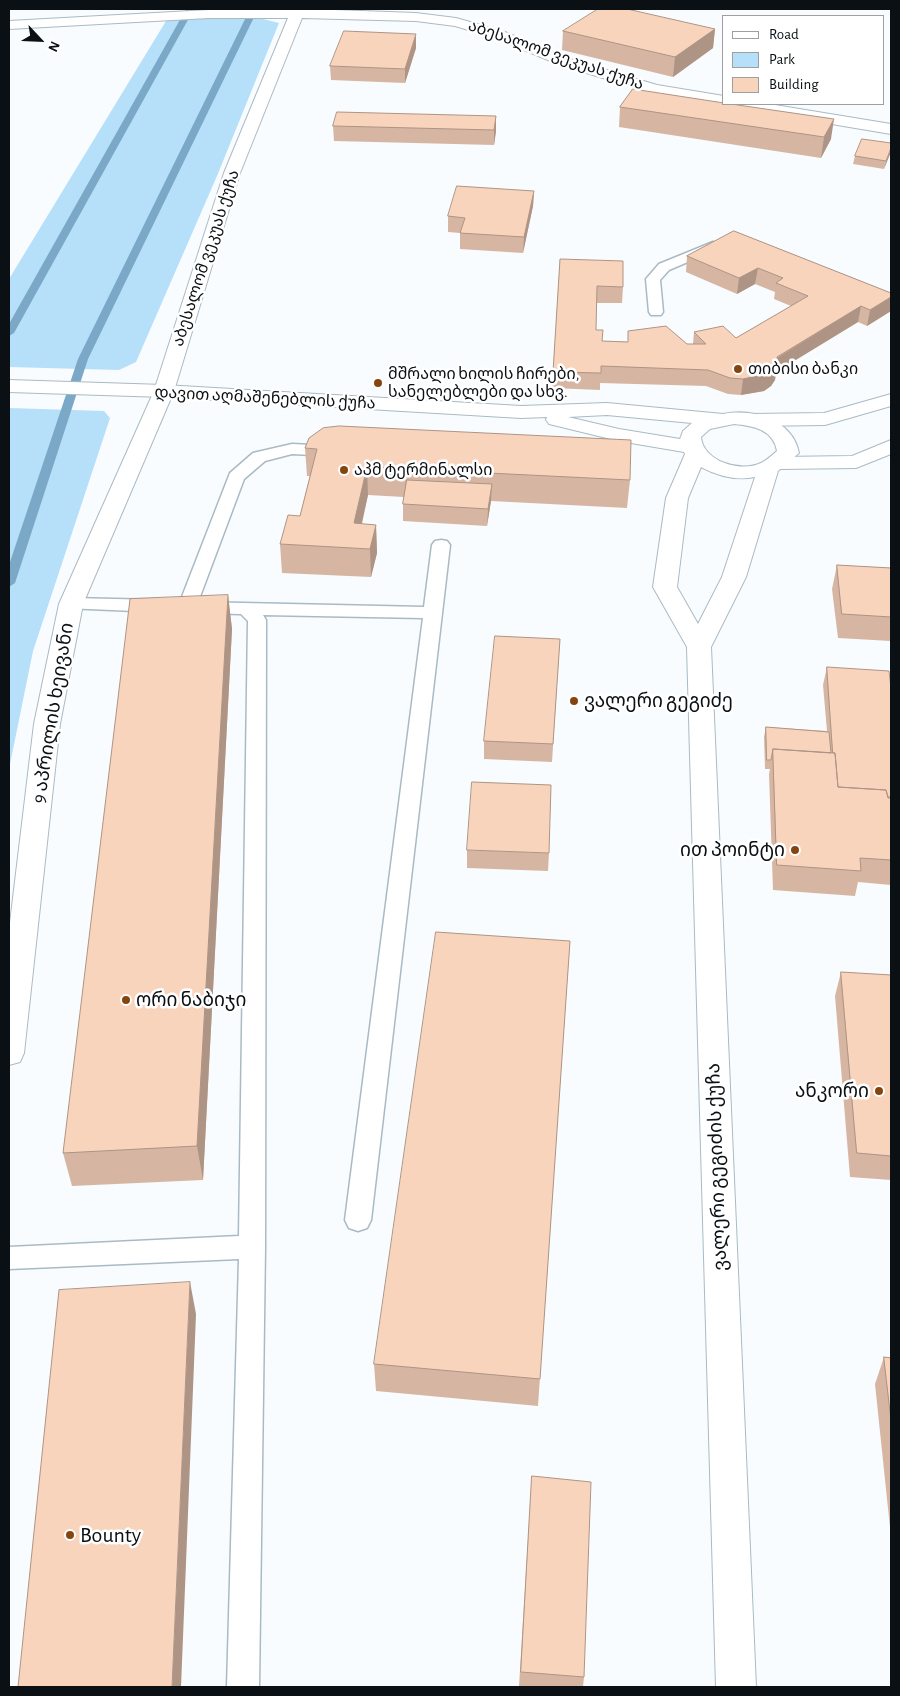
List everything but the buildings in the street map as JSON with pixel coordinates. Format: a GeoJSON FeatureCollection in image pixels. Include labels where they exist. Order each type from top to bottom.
{"type":"FeatureCollection","features":[{"type":"Feature","properties":{"kind":"street","name":"აბესალომ ვეკუას ქუჩა"},"geometry":{"type":"LineString","coordinates":[[164,392],[232,173],[298,11]]}},
{"type":"Feature","properties":{"kind":"street","name":"აბესალომ ვეკუას ქუჩა"},"geometry":{"type":"LineString","coordinates":[[9,25],[163,16],[298,11],[416,17],[456,22],[500,35],[565,62],[655,89],[722,100]]}},
{"type":"Feature","properties":{"kind":"street"},"geometry":{"type":"LineString","coordinates":[[748,105],[891,129]]}},
{"type":"Feature","properties":{"kind":"street","name":"დავით აღმაშენებლის ქუჩა"},"geometry":{"type":"LineString","coordinates":[[9,386],[164,392],[521,412],[607,409],[718,419],[752,420]]}},
{"type":"Feature","properties":{"kind":"street","name":"9 აპრილის ხეივანი"},"geometry":{"type":"LineString","coordinates":[[9,1053],[48,724],[71,604],[164,392]]}},
{"type":"Feature","properties":{"kind":"street"},"geometry":{"type":"LineString","coordinates":[[752,420],[824,419],[891,400]]}},
{"type":"Feature","properties":{"kind":"street","name":"დავით აღმაშენებლის ქუჩა"},"geometry":{"type":"LineString","coordinates":[[521,412],[692,451],[705,464],[720,469],[736,472],[753,472],[774,466]]}},
{"type":"Feature","properties":{"kind":"street","name":"ვალერი გეგიძის ქუჩა"},"geometry":{"type":"LineString","coordinates":[[718,419],[704,423],[694,430],[689,438],[692,451],[677,498],[665,587],[698,647],[736,1687]]}},
{"type":"Feature","properties":{"kind":"street","name":"ვალერი გეგიძის ქუჩა"},"geometry":{"type":"LineString","coordinates":[[698,647],[734,577],[774,466],[788,453],[788,442],[781,433],[768,425],[752,420]]}},
{"type":"Feature","properties":{"kind":"street"},"geometry":{"type":"LineString","coordinates":[[774,466],[856,462],[891,446]]}},
{"type":"Feature","properties":{"kind":"lane"},"geometry":{"type":"LineString","coordinates":[[656,312],[653,279],[664,267],[727,240]]}},
{"type":"Feature","properties":{"kind":"lane"},"geometry":{"type":"LineString","coordinates":[[187,606],[236,477],[259,457],[292,449],[352,452]]}},
{"type":"Feature","properties":{"kind":"lane"},"geometry":{"type":"LineString","coordinates":[[358,1220],[441,545]]}},
{"type":"Feature","properties":{"kind":"lane"},"geometry":{"type":"LineString","coordinates":[[71,604],[433,613]]}},
{"type":"Feature","properties":{"kind":"lane"},"geometry":{"type":"LineString","coordinates":[[244,1687],[252,1247],[256,620],[246,609]]}},
{"type":"Feature","properties":{"kind":"lane"},"geometry":{"type":"LineString","coordinates":[[9,1258],[252,1247]]}},
{"type":"Feature","properties":{"kind":"green space"},"geometry":{"type":"Polygon","coordinates":[[[201,18],[263,19],[279,23],[217,176],[136,362],[119,370],[9,367],[9,279],[166,21],[201,18]]]}},
{"type":"Feature","properties":{"kind":"green space"},"geometry":{"type":"Polygon","coordinates":[[[9,408],[104,411],[110,418],[33,651],[9,769],[9,408]]]}},
{"type":"Feature","properties":{"kind":"waterway"},"geometry":{"type":"LineString","coordinates":[[9,333],[190,9]]}},
{"type":"Feature","properties":{"kind":"waterway"},"geometry":{"type":"LineString","coordinates":[[9,583],[83,359],[254,9]]}},
{"type":"Feature","properties":{"kind":"place","name":"თიბისი ბანკი"},"geometry":{"type":"Point","coordinates":[738,369]}},
{"type":"Feature","properties":{"kind":"place","name":"მშრალი ხილის ჩირები, სანელებლები და სხვ."},"geometry":{"type":"Point","coordinates":[378,383]}},
{"type":"Feature","properties":{"kind":"place","name":"აპმ ტერმინალსი"},"geometry":{"type":"Point","coordinates":[344,470]}},
{"type":"Feature","properties":{"kind":"place","name":"ვალერი გეგიძე"},"geometry":{"type":"Point","coordinates":[574,701]}},
{"type":"Feature","properties":{"kind":"place","name":"ით პოინტი"},"geometry":{"type":"Point","coordinates":[795,850]}},
{"type":"Feature","properties":{"kind":"place","name":"ორი ნაბიჯი"},"geometry":{"type":"Point","coordinates":[126,1000]}},
{"type":"Feature","properties":{"kind":"place","name":"ანკორი"},"geometry":{"type":"Point","coordinates":[879,1091]}},
{"type":"Feature","properties":{"kind":"place","name":"Bounty"},"geometry":{"type":"Point","coordinates":[70,1535]}}]}
